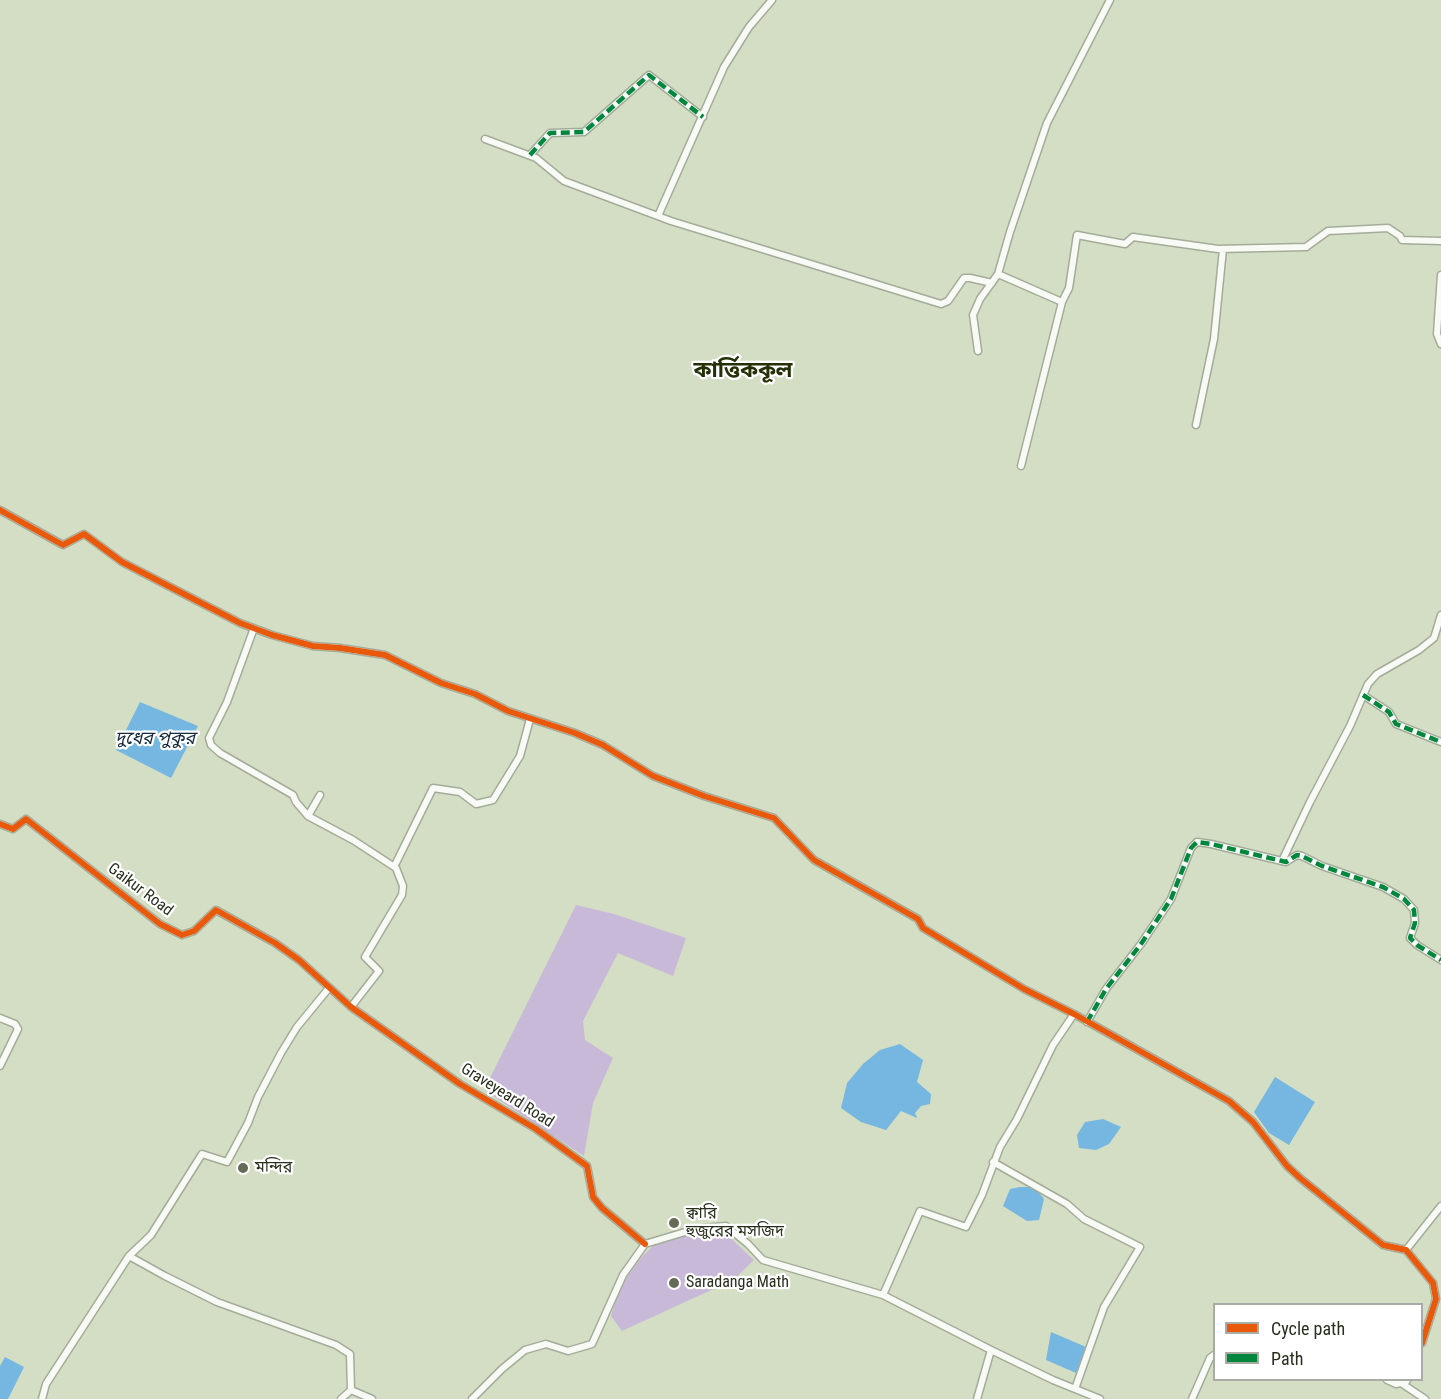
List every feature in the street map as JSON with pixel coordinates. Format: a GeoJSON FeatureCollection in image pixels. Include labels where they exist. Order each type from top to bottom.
{"type":"FeatureCollection","features":[{"type":"Feature","properties":{"kind":"street"},"geometry":{"type":"LineString","coordinates":[[658,216],[724,67],[749,27],[772,0]]}},
{"type":"Feature","properties":{"kind":"street"},"geometry":{"type":"LineString","coordinates":[[978,351],[973,315],[980,299],[998,274],[1047,123],[1110,0]]}},
{"type":"Feature","properties":{"kind":"street"},"geometry":{"type":"LineString","coordinates":[[530,155],[550,133],[584,132],[649,75],[703,117]]}},
{"type":"Feature","properties":{"kind":"street"},"geometry":{"type":"LineString","coordinates":[[485,139],[536,158],[564,181],[658,216],[941,304],[948,302],[964,278],[992,284]]}},
{"type":"Feature","properties":{"kind":"street"},"geometry":{"type":"LineString","coordinates":[[1021,466],[1062,302],[1069,288],[1077,235],[1125,244],[1133,237],[1223,249],[1306,248],[1329,231],[1388,228],[1402,240],[1441,242]]}},
{"type":"Feature","properties":{"kind":"street"},"geometry":{"type":"LineString","coordinates":[[1196,425],[1214,339],[1223,249]]}},
{"type":"Feature","properties":{"kind":"street"},"geometry":{"type":"LineString","coordinates":[[998,274],[1062,302]]}},
{"type":"Feature","properties":{"kind":"street"},"geometry":{"type":"LineString","coordinates":[[1441,275],[1437,334],[1441,344]]}},
{"type":"Feature","properties":{"kind":"street"},"geometry":{"type":"LineString","coordinates":[[0,510],[63,545],[84,534],[122,562],[240,623],[313,646],[385,655],[441,683],[475,694],[508,711],[575,733],[603,745],[653,776],[704,796],[774,818],[814,860],[918,919],[923,928],[1024,989],[1074,1014],[1229,1101],[1253,1122],[1287,1166],[1300,1178],[1383,1245],[1406,1250],[1433,1282],[1436,1299],[1423,1339]]}},
{"type":"Feature","properties":{"kind":"street"},"geometry":{"type":"LineString","coordinates":[[1282,861],[1350,726],[1368,684],[1377,674],[1419,650],[1434,638],[1441,615]]}},
{"type":"Feature","properties":{"kind":"street"},"geometry":{"type":"LineString","coordinates":[[254,628],[227,702],[209,738],[211,745],[220,753],[293,795],[308,816],[353,840],[396,868],[403,886],[402,895],[365,957],[378,971],[351,1007]]}},
{"type":"Feature","properties":{"kind":"street"},"geometry":{"type":"LineString","coordinates":[[1363,695],[1389,712],[1396,724],[1441,742]]}},
{"type":"Feature","properties":{"kind":"street"},"geometry":{"type":"LineString","coordinates":[[396,863],[433,788],[460,792],[476,804],[493,800],[520,756],[530,719]]}},
{"type":"Feature","properties":{"kind":"street"},"geometry":{"type":"LineString","coordinates":[[308,816],[320,795]]}},
{"type":"Feature","properties":{"kind":"street","name":"Gaikur Road"},"geometry":{"type":"LineString","coordinates":[[0,824],[13,829],[26,819],[160,924],[182,935],[194,931],[216,910],[275,943],[299,960],[329,988]]}},
{"type":"Feature","properties":{"kind":"street"},"geometry":{"type":"LineString","coordinates":[[1087,1022],[1106,989],[1141,944],[1171,899],[1191,848],[1197,843],[1211,844],[1286,862],[1297,855],[1302,856],[1345,875],[1383,887],[1404,899],[1414,910],[1414,923],[1410,938],[1441,960]]}},
{"type":"Feature","properties":{"kind":"street"},"geometry":{"type":"LineString","coordinates":[[42,1399],[46,1384],[112,1282],[129,1256],[151,1235],[202,1154],[227,1162],[281,1053],[297,1027],[329,988]]}},
{"type":"Feature","properties":{"kind":"street","name":"Graveyeard Road"},"geometry":{"type":"LineString","coordinates":[[329,988],[351,1007],[460,1084],[536,1129],[587,1166],[593,1197],[602,1208],[645,1245]]}},
{"type":"Feature","properties":{"kind":"street"},"geometry":{"type":"LineString","coordinates":[[883,1295],[920,1211],[966,1227],[982,1195],[993,1162],[1053,1045],[1074,1014]]}},
{"type":"Feature","properties":{"kind":"street"},"geometry":{"type":"LineString","coordinates":[[0,1018],[15,1024],[18,1029],[0,1066]]}},
{"type":"Feature","properties":{"kind":"street"},"geometry":{"type":"LineString","coordinates":[[993,1162],[1067,1204],[1084,1219],[1140,1247],[1104,1307],[1075,1389]]}},
{"type":"Feature","properties":{"kind":"street"},"geometry":{"type":"LineString","coordinates":[[1406,1250],[1441,1206]]}},
{"type":"Feature","properties":{"kind":"street"},"geometry":{"type":"LineString","coordinates":[[472,1399],[525,1350],[546,1344],[568,1351],[592,1344],[623,1275],[645,1245],[695,1229],[726,1226],[763,1260],[883,1295],[991,1350],[1100,1399]]}},
{"type":"Feature","properties":{"kind":"street"},"geometry":{"type":"LineString","coordinates":[[129,1256],[226,1305],[336,1345],[350,1354],[351,1390],[341,1399]]}},
{"type":"Feature","properties":{"kind":"street"},"geometry":{"type":"LineString","coordinates":[[977,1399],[991,1350]]}},
{"type":"Feature","properties":{"kind":"street"},"geometry":{"type":"LineString","coordinates":[[1192,1399],[1210,1358],[1213,1356]]}},
{"type":"Feature","properties":{"kind":"street"},"geometry":{"type":"LineString","coordinates":[[1404,1381],[1413,1396],[1425,1399]]}},
{"type":"Feature","properties":{"kind":"street"},"geometry":{"type":"LineString","coordinates":[[351,1390],[372,1399]]}},
{"type":"Feature","properties":{"kind":"shaded area"},"geometry":{"type":"Polygon","coordinates":[[[576,905],[614,914],[686,938],[673,976],[618,953],[583,1021],[585,1040],[613,1058],[593,1103],[584,1156],[484,1090],[576,905]]]}},
{"type":"Feature","properties":{"kind":"shaded area","name":"Saradanga Math"},"geometry":{"type":"Polygon","coordinates":[[[723,1231],[754,1260],[733,1280],[622,1331],[611,1316],[620,1287],[640,1259],[656,1243],[682,1235],[723,1231]]]}},
{"type":"Feature","properties":{"kind":"water","name":"দুধের পুকুর"},"geometry":{"type":"Polygon","coordinates":[[[140,702],[198,726],[171,778],[116,750],[140,702]]]}},
{"type":"Feature","properties":{"kind":"water"},"geometry":{"type":"Polygon","coordinates":[[[900,1044],[923,1060],[917,1082],[931,1094],[930,1104],[921,1106],[915,1113],[917,1118],[901,1111],[886,1130],[861,1122],[841,1108],[847,1083],[863,1064],[880,1050],[900,1044]]]}},
{"type":"Feature","properties":{"kind":"water"},"geometry":{"type":"Polygon","coordinates":[[[1275,1077],[1315,1102],[1289,1145],[1269,1133],[1254,1112],[1275,1077]]]}},
{"type":"Feature","properties":{"kind":"water"},"geometry":{"type":"Polygon","coordinates":[[[1103,1119],[1121,1127],[1109,1144],[1096,1150],[1079,1148],[1077,1135],[1085,1122],[1103,1119]]]}},
{"type":"Feature","properties":{"kind":"water"},"geometry":{"type":"Polygon","coordinates":[[[1032,1187],[1044,1199],[1039,1220],[1027,1221],[1003,1206],[1010,1189],[1032,1187]]]}},
{"type":"Feature","properties":{"kind":"water"},"geometry":{"type":"Polygon","coordinates":[[[1051,1332],[1086,1347],[1076,1373],[1046,1360],[1051,1332]]]}},
{"type":"Feature","properties":{"kind":"water"},"geometry":{"type":"Polygon","coordinates":[[[5,1357],[24,1367],[8,1399],[0,1399],[0,1366],[5,1357]]]}},
{"type":"Feature","properties":{"kind":"marked path"},"geometry":{"type":"LineString","coordinates":[[530,155],[550,133],[584,132],[649,75],[703,117]]}},
{"type":"Feature","properties":{"kind":"marked path"},"geometry":{"type":"LineString","coordinates":[[1363,695],[1389,712],[1396,724],[1441,742]]}},
{"type":"Feature","properties":{"kind":"marked path"},"geometry":{"type":"LineString","coordinates":[[1087,1022],[1106,989],[1141,944],[1171,899],[1191,848],[1197,842],[1286,862],[1297,855],[1302,856],[1322,866],[1383,887],[1404,899],[1414,910],[1415,923],[1410,938],[1441,960]]}},
{"type":"Feature","properties":{"kind":"cycle path"},"geometry":{"type":"LineString","coordinates":[[0,510],[63,545],[84,534],[122,562],[240,623],[272,635],[313,646],[385,655],[441,683],[475,694],[508,711],[575,733],[603,745],[653,776],[704,796],[774,818],[814,860],[918,919],[923,928],[1024,989],[1074,1014],[1229,1101],[1253,1122],[1287,1166],[1300,1178],[1383,1245],[1406,1250],[1433,1283],[1436,1299],[1423,1340]]}},
{"type":"Feature","properties":{"kind":"cycle path"},"geometry":{"type":"LineString","coordinates":[[0,824],[13,829],[26,819],[160,924],[182,935],[194,931],[216,910],[275,943],[299,960],[351,1007],[460,1084],[536,1129],[587,1166],[593,1197],[602,1208],[645,1244]]}},
{"type":"Feature","properties":{"kind":"place","name":"মন্দির"},"geometry":{"type":"Point","coordinates":[243,1168]}},
{"type":"Feature","properties":{"kind":"place","name":"ক্বারি হুজুরের মসজিদ"},"geometry":{"type":"Point","coordinates":[674,1223]}},
{"type":"Feature","properties":{"kind":"place","name":"Saradanga Math"},"geometry":{"type":"Point","coordinates":[674,1283]}},
{"type":"Feature","properties":{"kind":"district","name":"কার্ত্তিককূল"},"geometry":{"type":"Point","coordinates":[743,371]}}]}
